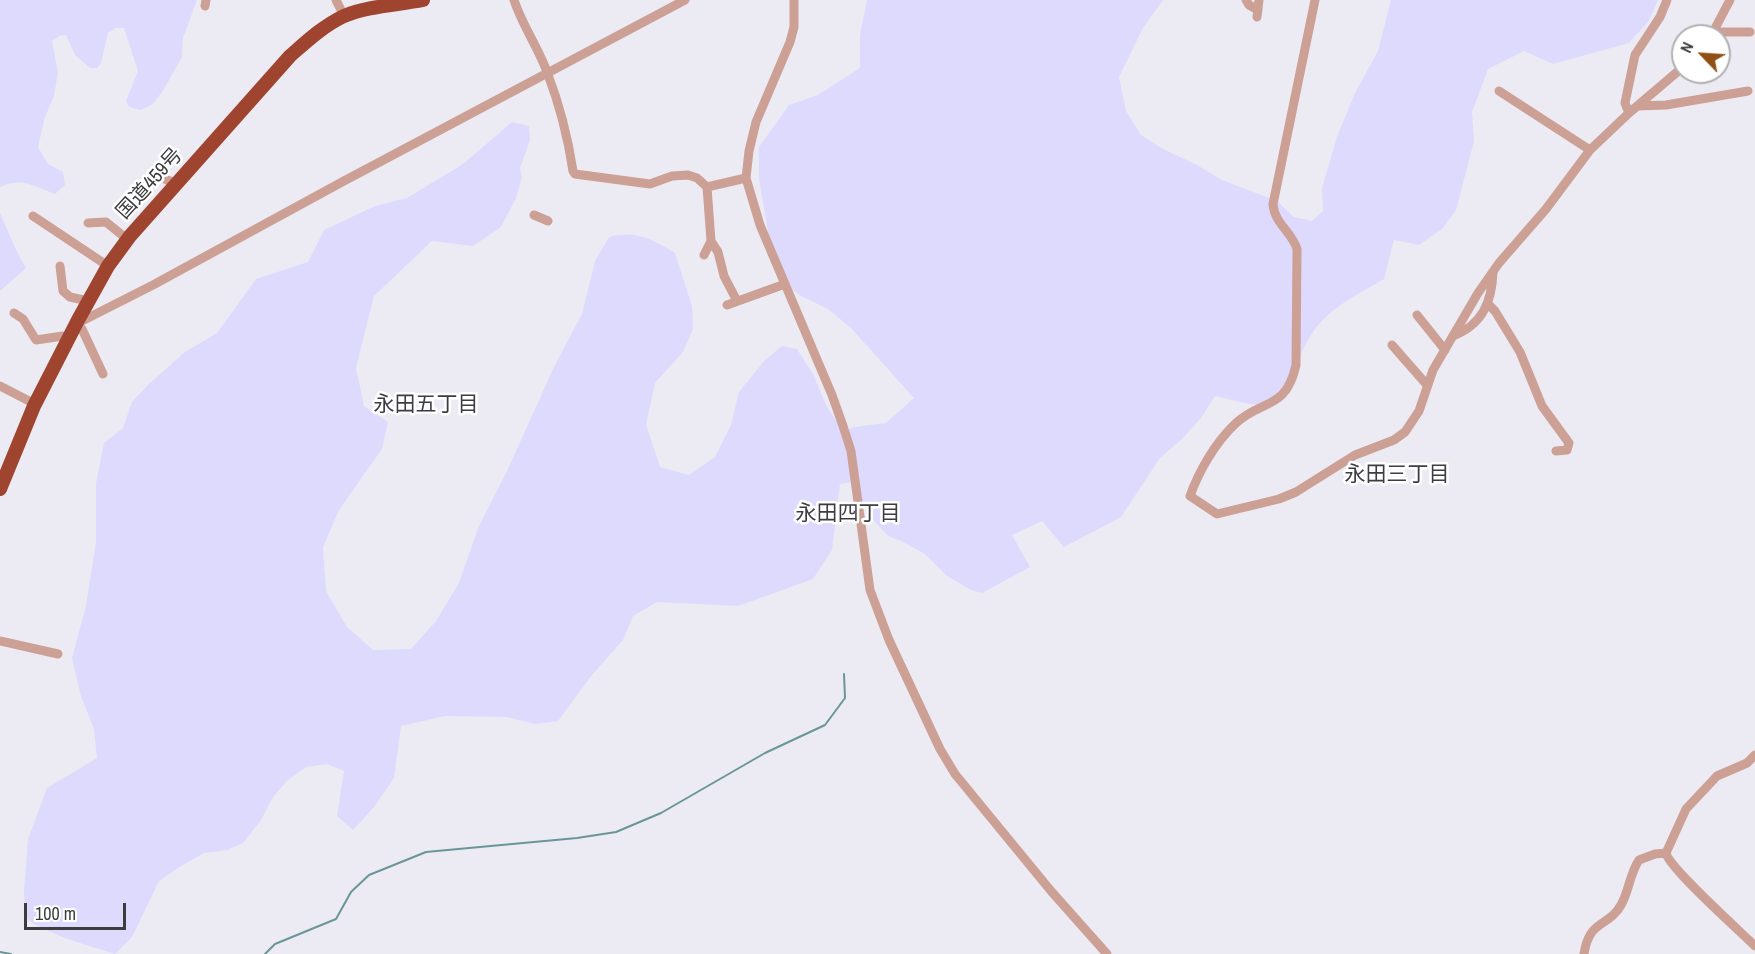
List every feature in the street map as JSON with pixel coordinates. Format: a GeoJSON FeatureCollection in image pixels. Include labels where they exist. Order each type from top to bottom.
{"type":"FeatureCollection","features":[{"type":"Feature","properties":{"kind":"highway","name":"国道459号"},"geometry":{"type":"LineString","coordinates":[[0,489],[35,404],[88,301],[108,266],[171,182],[290,56],[320,30],[344,16],[364,10],[423,0]]}},
{"type":"Feature","properties":{"kind":"street"},"geometry":{"type":"LineString","coordinates":[[336,0],[344,16]]}},
{"type":"Feature","properties":{"kind":"street"},"geometry":{"type":"LineString","coordinates":[[513,0],[548,73],[570,150],[573,171],[576,174],[650,184],[672,176],[688,175],[697,178],[707,187],[711,241],[718,252],[724,276],[737,302]]}},
{"type":"Feature","properties":{"kind":"street"},"geometry":{"type":"LineString","coordinates":[[104,374],[82,329],[76,324],[685,0]]}},
{"type":"Feature","properties":{"kind":"street"},"geometry":{"type":"LineString","coordinates":[[794,0],[794,27],[790,42],[756,122],[746,178],[760,225],[832,395],[851,451],[870,590],[889,640],[940,749],[955,774],[1051,891],[1107,954]]}},
{"type":"Feature","properties":{"kind":"street"},"geometry":{"type":"LineString","coordinates":[[1246,0],[1257,14],[1259,0]]}},
{"type":"Feature","properties":{"kind":"street"},"geometry":{"type":"LineString","coordinates":[[1315,0],[1273,204],[1274,214],[1295,242],[1297,249],[1297,351],[1294,375],[1279,398],[1233,425],[1209,458],[1190,496],[1217,514],[1279,499],[1296,492],[1355,456],[1394,440],[1405,432],[1419,411],[1427,385],[1445,350],[1493,272],[1546,209],[1590,150],[1671,77]]}},
{"type":"Feature","properties":{"kind":"street"},"geometry":{"type":"LineString","coordinates":[[1629,113],[1625,103],[1635,55],[1660,17],[1667,0]]}},
{"type":"Feature","properties":{"kind":"street"},"geometry":{"type":"LineString","coordinates":[[1717,24],[1730,0]]}},
{"type":"Feature","properties":{"kind":"street"},"geometry":{"type":"LineString","coordinates":[[1731,33],[1750,32]]}},
{"type":"Feature","properties":{"kind":"street"},"geometry":{"type":"LineString","coordinates":[[1637,106],[1666,105],[1748,91]]}},
{"type":"Feature","properties":{"kind":"street"},"geometry":{"type":"LineString","coordinates":[[1499,92],[1590,150]]}},
{"type":"Feature","properties":{"kind":"street"},"geometry":{"type":"LineString","coordinates":[[707,187],[746,178]]}},
{"type":"Feature","properties":{"kind":"street"},"geometry":{"type":"LineString","coordinates":[[534,215],[548,221]]}},
{"type":"Feature","properties":{"kind":"street"},"geometry":{"type":"LineString","coordinates":[[33,216],[108,266]]}},
{"type":"Feature","properties":{"kind":"street"},"geometry":{"type":"LineString","coordinates":[[88,223],[106,222],[127,239]]}},
{"type":"Feature","properties":{"kind":"street"},"geometry":{"type":"LineString","coordinates":[[704,255],[711,241]]}},
{"type":"Feature","properties":{"kind":"street"},"geometry":{"type":"LineString","coordinates":[[60,266],[63,291],[70,297],[88,301]]}},
{"type":"Feature","properties":{"kind":"street"},"geometry":{"type":"LineString","coordinates":[[1453,336],[1474,325],[1488,304],[1493,272]]}},
{"type":"Feature","properties":{"kind":"street"},"geometry":{"type":"LineString","coordinates":[[727,305],[785,284]]}},
{"type":"Feature","properties":{"kind":"street"},"geometry":{"type":"LineString","coordinates":[[1488,304],[1495,311],[1520,351],[1542,406],[1569,443],[1567,450],[1556,451]]}},
{"type":"Feature","properties":{"kind":"street"},"geometry":{"type":"LineString","coordinates":[[14,313],[23,319],[36,340],[63,336],[69,338]]}},
{"type":"Feature","properties":{"kind":"street"},"geometry":{"type":"LineString","coordinates":[[1416,315],[1445,350]]}},
{"type":"Feature","properties":{"kind":"street"},"geometry":{"type":"LineString","coordinates":[[1392,345],[1427,385]]}},
{"type":"Feature","properties":{"kind":"street"},"geometry":{"type":"LineString","coordinates":[[0,386],[35,404]]}},
{"type":"Feature","properties":{"kind":"street"},"geometry":{"type":"LineString","coordinates":[[0,641],[58,654]]}},
{"type":"Feature","properties":{"kind":"street"},"geometry":{"type":"LineString","coordinates":[[1755,755],[1747,763],[1717,776],[1686,809],[1666,853],[1667,858],[1683,875],[1755,946]]}},
{"type":"Feature","properties":{"kind":"street"},"geometry":{"type":"LineString","coordinates":[[1584,954],[1592,931],[1620,906],[1639,860],[1666,853]]}},
{"type":"Feature","properties":{"kind":"shaded area"},"geometry":{"type":"Polygon","coordinates":[[[0,0],[197,0],[183,38],[182,57],[153,104],[141,110],[129,107],[126,101],[138,71],[124,28],[115,28],[108,33],[101,63],[97,68],[90,68],[75,55],[66,35],[59,36],[52,41],[58,72],[54,96],[45,117],[38,147],[48,164],[63,172],[65,185],[55,194],[21,183],[0,187],[0,0]]]}},
{"type":"Feature","properties":{"kind":"shaded area"},"geometry":{"type":"Polygon","coordinates":[[[867,0],[1163,0],[1143,28],[1119,77],[1126,111],[1141,135],[1222,180],[1277,201],[1294,217],[1312,221],[1323,211],[1322,188],[1337,137],[1355,93],[1378,51],[1391,0],[1658,0],[1648,22],[1629,43],[1553,64],[1524,51],[1488,69],[1472,112],[1474,141],[1456,210],[1442,229],[1419,245],[1394,240],[1384,279],[1344,303],[1326,317],[1311,335],[1284,385],[1269,401],[1257,405],[1215,396],[1201,418],[1160,458],[1121,517],[1064,547],[1042,521],[1012,535],[1030,567],[982,593],[971,590],[947,576],[925,554],[888,536],[870,516],[853,482],[840,484],[832,550],[813,579],[738,606],[657,602],[633,616],[623,640],[592,675],[558,721],[535,724],[507,717],[445,716],[401,726],[394,778],[374,807],[353,830],[337,816],[344,771],[327,764],[306,767],[288,780],[273,797],[261,820],[243,843],[227,850],[204,853],[159,881],[132,937],[115,954],[55,934],[25,917],[24,891],[28,839],[47,788],[97,758],[94,729],[81,696],[72,658],[86,606],[96,542],[96,483],[104,443],[123,428],[132,402],[149,384],[185,352],[217,333],[256,279],[308,262],[324,230],[375,206],[407,198],[463,164],[512,122],[529,126],[530,140],[520,168],[522,177],[516,198],[501,227],[473,246],[432,241],[374,296],[356,368],[364,406],[388,422],[382,449],[339,510],[323,547],[326,591],[347,627],[373,650],[411,649],[436,621],[459,583],[478,528],[507,471],[554,367],[582,314],[595,261],[609,237],[636,235],[675,253],[692,306],[693,329],[683,352],[655,383],[646,425],[660,467],[689,475],[715,457],[731,425],[739,392],[765,360],[782,346],[797,349],[813,374],[825,403],[843,432],[854,427],[886,423],[914,398],[851,328],[828,309],[801,296],[785,284],[770,243],[759,179],[759,147],[789,105],[818,95],[860,68],[860,35],[867,0]]]}},
{"type":"Feature","properties":{"kind":"shaded area"},"geometry":{"type":"Polygon","coordinates":[[[0,213],[26,268],[0,291],[0,213]]]}},
{"type":"Feature","properties":{"kind":"waterway"},"geometry":{"type":"LineString","coordinates":[[265,954],[275,944],[336,919],[351,892],[369,875],[426,852],[577,838],[616,832],[661,813],[765,753],[825,725],[845,698],[844,674]]}},
{"type":"Feature","properties":{"kind":"waterway"},"geometry":{"type":"LineString","coordinates":[[0,952],[11,954]]}},
{"type":"Feature","properties":{"kind":"district","name":"永田五丁目"},"geometry":{"type":"Point","coordinates":[426,405]}},
{"type":"Feature","properties":{"kind":"district","name":"永田三丁目"},"geometry":{"type":"Point","coordinates":[1397,475]}},
{"type":"Feature","properties":{"kind":"district","name":"永田四丁目"},"geometry":{"type":"Point","coordinates":[848,514]}}]}
